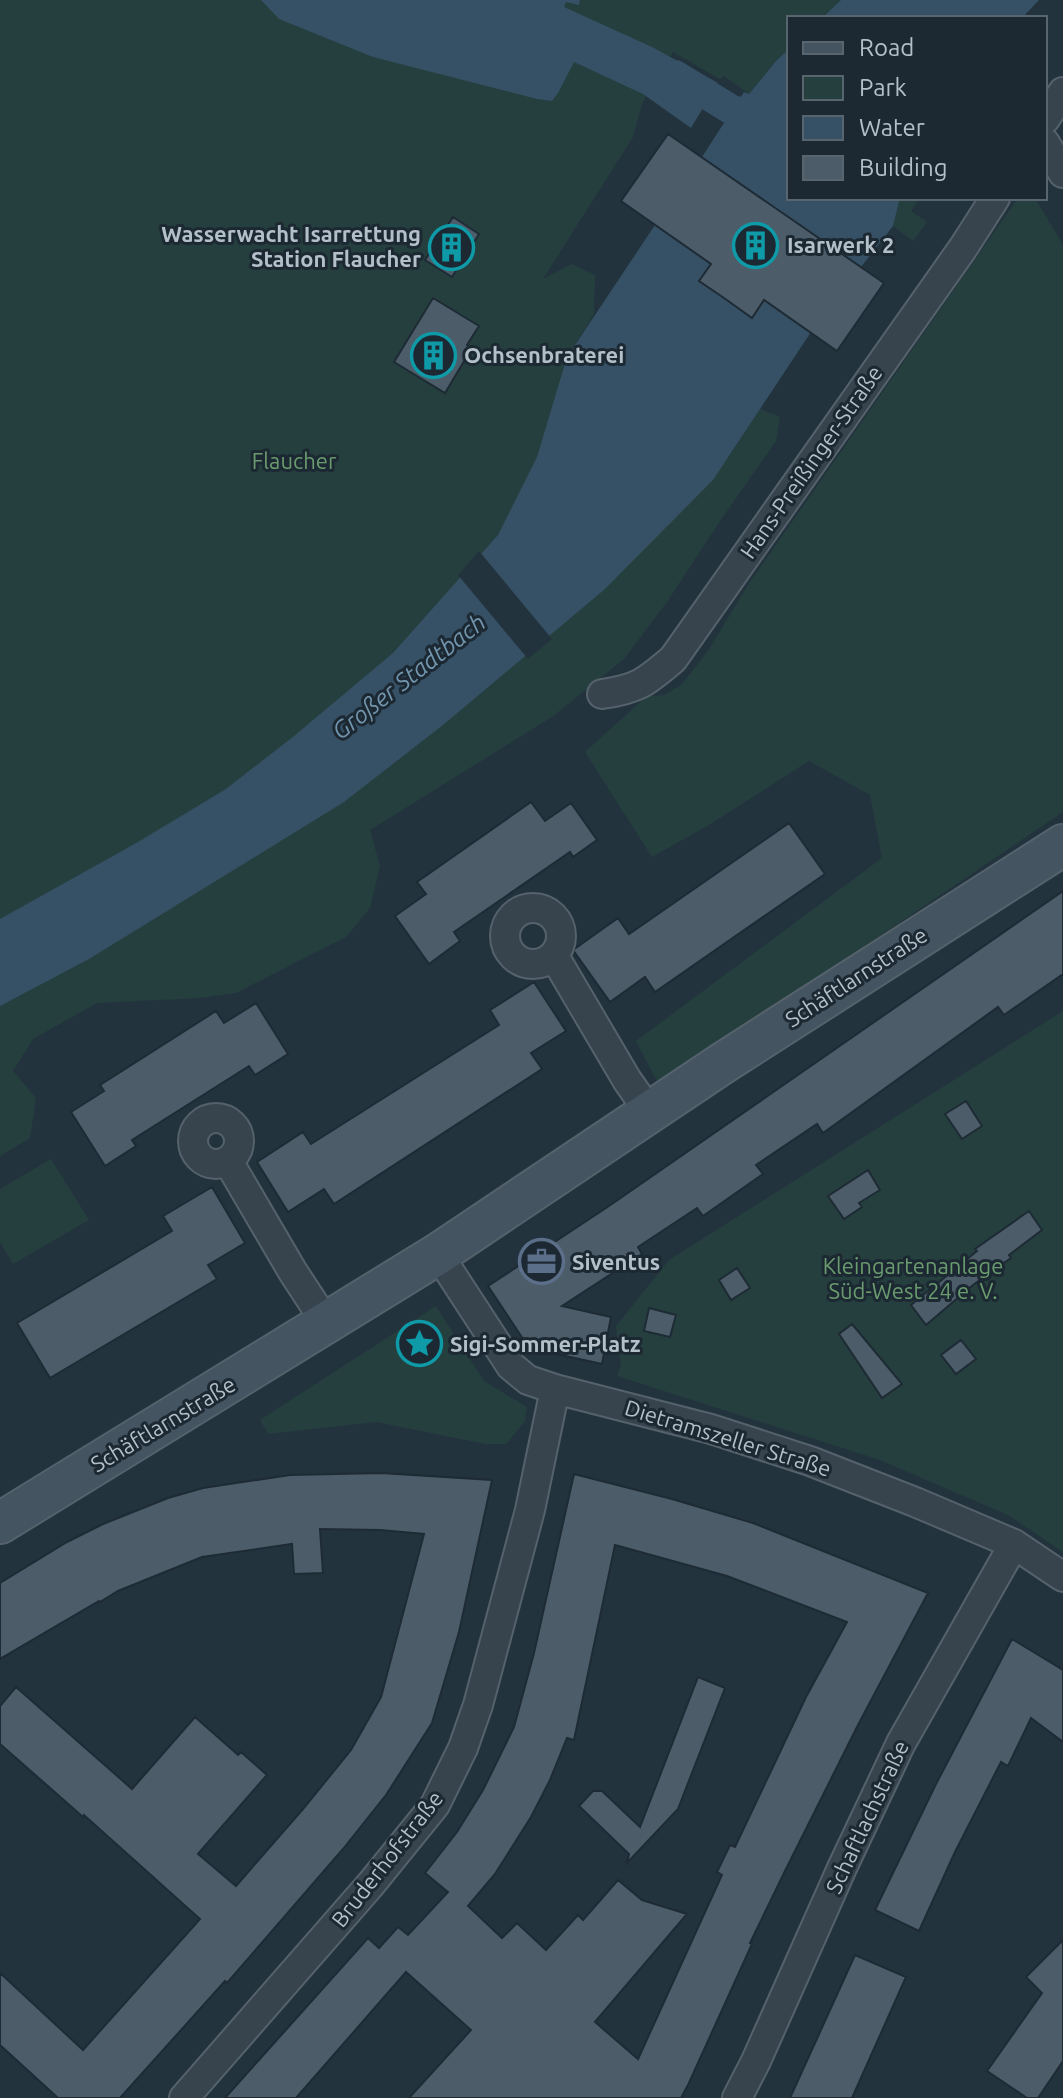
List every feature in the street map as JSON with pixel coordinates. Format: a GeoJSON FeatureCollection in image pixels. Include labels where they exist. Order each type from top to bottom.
{"type":"FeatureCollection","features":[{"type":"Feature","properties":{"kind":"street"},"geometry":{"type":"LineString","coordinates":[[1047,116],[1063,92]]}},
{"type":"Feature","properties":{"kind":"street"},"geometry":{"type":"LineString","coordinates":[[1047,146],[1063,173]]}},
{"type":"Feature","properties":{"kind":"street","name":"Hans-Preißinger-Straße"},"geometry":{"type":"LineString","coordinates":[[602,694],[627,691],[649,679],[673,659],[994,200]]}},
{"type":"Feature","properties":{"kind":"street","name":"Schäftlarnstraße"},"geometry":{"type":"LineString","coordinates":[[0,1523],[438,1254],[723,1063],[1063,845]]}},
{"type":"Feature","properties":{"kind":"street"},"geometry":{"type":"LineString","coordinates":[[554,956],[627,1080],[650,1113]]}},
{"type":"Feature","properties":{"kind":"street"},"geometry":{"type":"LineString","coordinates":[[228,1161],[327,1324]]}},
{"type":"Feature","properties":{"kind":"street","name":"Dietramszeller Straße"},"geometry":{"type":"LineString","coordinates":[[438,1254],[511,1366],[528,1380],[711,1429],[810,1461],[1014,1544],[1063,1577]]}},
{"type":"Feature","properties":{"kind":"street","name":"Bruderhofstraße"},"geometry":{"type":"LineString","coordinates":[[184,2098],[371,1884],[435,1805],[463,1748],[478,1705],[530,1510],[555,1389]]}},
{"type":"Feature","properties":{"kind":"street","name":"Schaftlachstraße"},"geometry":{"type":"LineString","coordinates":[[737,2098],[901,1743],[1014,1544]]}},
{"type":"Feature","properties":{"kind":"green space","name":"Flaucher"},"geometry":{"type":"Polygon","coordinates":[[[0,0],[841,0],[824,16],[787,16],[787,51],[749,94],[724,76],[720,79],[673,52],[642,104],[633,137],[543,279],[572,264],[595,275],[594,314],[571,351],[728,458],[760,409],[780,417],[776,441],[667,602],[624,659],[552,717],[370,830],[380,866],[370,908],[346,937],[236,993],[200,998],[97,1003],[33,1039],[13,1071],[36,1098],[30,1138],[0,1156],[0,0]]]}},
{"type":"Feature","properties":{"kind":"green space"},"geometry":{"type":"Polygon","coordinates":[[[900,200],[919,200],[911,211],[927,222],[913,241],[893,226],[900,200]]]}},
{"type":"Feature","properties":{"kind":"green space"},"geometry":{"type":"Polygon","coordinates":[[[1017,200],[1036,200],[1063,245],[1063,812],[659,1085],[636,1041],[882,858],[870,795],[809,761],[709,825],[652,857],[585,752],[647,696],[664,695],[681,685],[708,651],[748,585],[1017,200]]]}},
{"type":"Feature","properties":{"kind":"green space","name":"Kleingartenanlage Süd-West 24 e. V."},"geometry":{"type":"Polygon","coordinates":[[[1063,1011],[1063,1552],[1010,1516],[880,1460],[617,1376],[621,1365],[616,1326],[669,1260],[1063,1011]]]}},
{"type":"Feature","properties":{"kind":"green space"},"geometry":{"type":"Polygon","coordinates":[[[51,1159],[89,1220],[13,1264],[0,1242],[0,1189],[51,1159]]]}},
{"type":"Feature","properties":{"kind":"green space","name":"Sigi-Sommer-Platz"},"geometry":{"type":"Polygon","coordinates":[[[436,1306],[484,1381],[527,1407],[525,1421],[506,1444],[485,1444],[376,1422],[268,1434],[260,1420],[436,1306]]]}},
{"type":"Feature","properties":{"kind":"water"},"geometry":{"type":"Polygon","coordinates":[[[261,0],[580,0],[579,5],[566,2],[564,7],[652,47],[718,83],[691,128],[643,94],[574,62],[552,101],[537,99],[373,57],[279,19],[261,0]]]}},
{"type":"Feature","properties":{"kind":"water"},"geometry":{"type":"Polygon","coordinates":[[[841,0],[1039,0],[1024,16],[824,16],[841,0]]]}},
{"type":"Feature","properties":{"kind":"water"},"geometry":{"type":"Polygon","coordinates":[[[787,51],[787,200],[900,200],[893,226],[861,267],[702,157],[744,92],[749,94],[787,51]]]}},
{"type":"Feature","properties":{"kind":"water","name":"Großer Stadtbach"},"geometry":{"type":"Polygon","coordinates":[[[655,225],[711,264],[699,281],[752,317],[764,300],[811,332],[713,480],[605,589],[443,725],[344,802],[89,959],[0,1006],[0,919],[226,789],[393,653],[498,535],[537,457],[567,357],[655,225]]]}},
{"type":"Feature","properties":{"kind":"pier"},"geometry":{"type":"Polygon","coordinates":[[[479,551],[552,639],[528,659],[458,575],[479,551]]]}},
{"type":"Feature","properties":{"kind":"building","name":"Isarwerk 2"},"geometry":{"type":"Polygon","coordinates":[[[668,134],[884,283],[837,351],[764,300],[752,318],[699,281],[711,264],[621,201],[668,134]]]}},
{"type":"Feature","properties":{"kind":"building","name":"Wasserwacht Isarrettung Station Flaucher"},"geometry":{"type":"Polygon","coordinates":[[[453,217],[479,234],[452,277],[425,260],[453,217]]]}},
{"type":"Feature","properties":{"kind":"building","name":"Ochsenbraterei"},"geometry":{"type":"Polygon","coordinates":[[[433,298],[479,326],[467,345],[472,348],[445,393],[394,362],[433,298]]]}},
{"type":"Feature","properties":{"kind":"building"},"geometry":{"type":"Polygon","coordinates":[[[531,802],[545,821],[571,803],[597,840],[573,857],[570,852],[454,932],[460,941],[429,964],[395,916],[426,894],[417,882],[531,802]]]}},
{"type":"Feature","properties":{"kind":"building"},"geometry":{"type":"Polygon","coordinates":[[[789,823],[825,874],[655,992],[645,977],[610,1002],[573,950],[618,918],[629,934],[789,823]]]}},
{"type":"Feature","properties":{"kind":"building"},"geometry":{"type":"Polygon","coordinates":[[[1063,891],[1063,974],[1004,1015],[998,1007],[823,1133],[817,1124],[756,1165],[763,1174],[703,1216],[697,1208],[638,1247],[642,1254],[562,1306],[611,1317],[602,1364],[529,1348],[488,1286],[609,1206],[1063,891]]]}},
{"type":"Feature","properties":{"kind":"building"},"geometry":{"type":"Polygon","coordinates":[[[534,982],[566,1031],[531,1053],[542,1069],[334,1204],[324,1189],[288,1212],[257,1162],[303,1132],[311,1144],[499,1025],[490,1010],[534,982]]]}},
{"type":"Feature","properties":{"kind":"building"},"geometry":{"type":"Polygon","coordinates":[[[256,1003],[288,1054],[255,1075],[249,1066],[132,1140],[136,1146],[105,1166],[71,1112],[104,1091],[100,1085],[216,1011],[224,1023],[256,1003]]]}},
{"type":"Feature","properties":{"kind":"building"},"geometry":{"type":"Polygon","coordinates":[[[966,1101],[982,1126],[962,1139],[945,1114],[966,1101]]]}},
{"type":"Feature","properties":{"kind":"building"},"geometry":{"type":"Polygon","coordinates":[[[868,1170],[880,1190],[859,1203],[862,1207],[844,1219],[828,1196],[868,1170]]]}},
{"type":"Feature","properties":{"kind":"building"},"geometry":{"type":"Polygon","coordinates":[[[212,1187],[245,1243],[208,1265],[217,1279],[50,1378],[17,1323],[172,1231],[163,1216],[212,1187]]]}},
{"type":"Feature","properties":{"kind":"building"},"geometry":{"type":"Polygon","coordinates":[[[1029,1211],[1042,1230],[926,1325],[911,1305],[977,1251],[975,1249],[1029,1211]]]}},
{"type":"Feature","properties":{"kind":"building"},"geometry":{"type":"Polygon","coordinates":[[[737,1268],[750,1288],[731,1300],[719,1280],[737,1268]]]}},
{"type":"Feature","properties":{"kind":"building"},"geometry":{"type":"Polygon","coordinates":[[[649,1308],[676,1315],[670,1337],[644,1331],[649,1308]]]}},
{"type":"Feature","properties":{"kind":"building"},"geometry":{"type":"Polygon","coordinates":[[[852,1324],[902,1384],[882,1398],[839,1334],[852,1324]]]}},
{"type":"Feature","properties":{"kind":"building"},"geometry":{"type":"Polygon","coordinates":[[[961,1340],[976,1359],[956,1374],[941,1355],[961,1340]]]}},
{"type":"Feature","properties":{"kind":"building"},"geometry":{"type":"Polygon","coordinates":[[[381,1473],[492,1480],[459,1632],[432,1723],[386,1795],[343,1849],[227,1983],[225,1981],[120,2098],[58,2098],[0,2045],[0,1973],[83,2050],[200,1919],[0,1744],[0,1706],[16,1687],[132,1789],[195,1717],[238,1755],[241,1752],[267,1775],[198,1854],[236,1886],[351,1750],[381,1697],[424,1534],[320,1529],[323,1573],[294,1574],[292,1544],[202,1557],[118,1591],[0,1659],[0,1583],[67,1542],[168,1498],[203,1488],[290,1475],[381,1473]]]}},
{"type":"Feature","properties":{"kind":"building"},"geometry":{"type":"Polygon","coordinates":[[[574,1474],[753,1523],[928,1593],[785,1871],[681,2098],[409,2098],[471,2030],[406,1972],[296,2098],[225,2098],[368,1938],[379,1948],[398,1927],[408,1935],[448,1892],[425,1873],[457,1832],[483,1790],[514,1727],[574,1474]],[[615,1545],[574,1740],[567,1738],[531,1817],[495,1874],[468,1906],[502,1938],[517,1923],[546,1950],[578,1915],[583,1920],[618,1880],[642,1900],[687,1914],[595,2022],[638,2059],[722,1875],[717,1872],[730,1845],[735,1847],[806,1697],[847,1622],[727,1576],[615,1545]]]}},
{"type":"Feature","properties":{"kind":"building"},"geometry":{"type":"Polygon","coordinates":[[[1012,1639],[1063,1670],[1063,1742],[1031,1718],[1008,1766],[1001,1762],[919,1931],[875,1910],[936,1784],[1012,1639]]]}},
{"type":"Feature","properties":{"kind":"building"},"geometry":{"type":"Polygon","coordinates":[[[698,1677],[725,1688],[678,1809],[627,1863],[629,1854],[579,1806],[593,1791],[602,1791],[640,1827],[698,1677]]]}},
{"type":"Feature","properties":{"kind":"building"},"geometry":{"type":"Polygon","coordinates":[[[1063,1940],[1063,2061],[1038,2098],[1027,2098],[987,2071],[1042,1993],[1026,1977],[1063,1940]]]}},
{"type":"Feature","properties":{"kind":"building"},"geometry":{"type":"Polygon","coordinates":[[[855,1955],[906,1977],[852,2098],[790,2098],[855,1955]]]}},
{"type":"Feature","properties":{"kind":"waterway"},"geometry":{"type":"LineString","coordinates":[[675,75],[732,110],[787,124]]}},
{"type":"Feature","properties":{"kind":"place","name":"Isarwerk 2"},"geometry":{"type":"Point","coordinates":[756,245]}},
{"type":"Feature","properties":{"kind":"place","name":"Wasserwacht Isarrettung Station Flaucher"},"geometry":{"type":"Point","coordinates":[452,247]}},
{"type":"Feature","properties":{"kind":"place","name":"Ochsenbraterei"},"geometry":{"type":"Point","coordinates":[433,355]}},
{"type":"Feature","properties":{"kind":"place","name":"Siventus"},"geometry":{"type":"Point","coordinates":[541,1262]}},
{"type":"Feature","properties":{"kind":"place","name":"Sigi-Sommer-Platz"},"geometry":{"type":"Point","coordinates":[419,1344]}}]}
